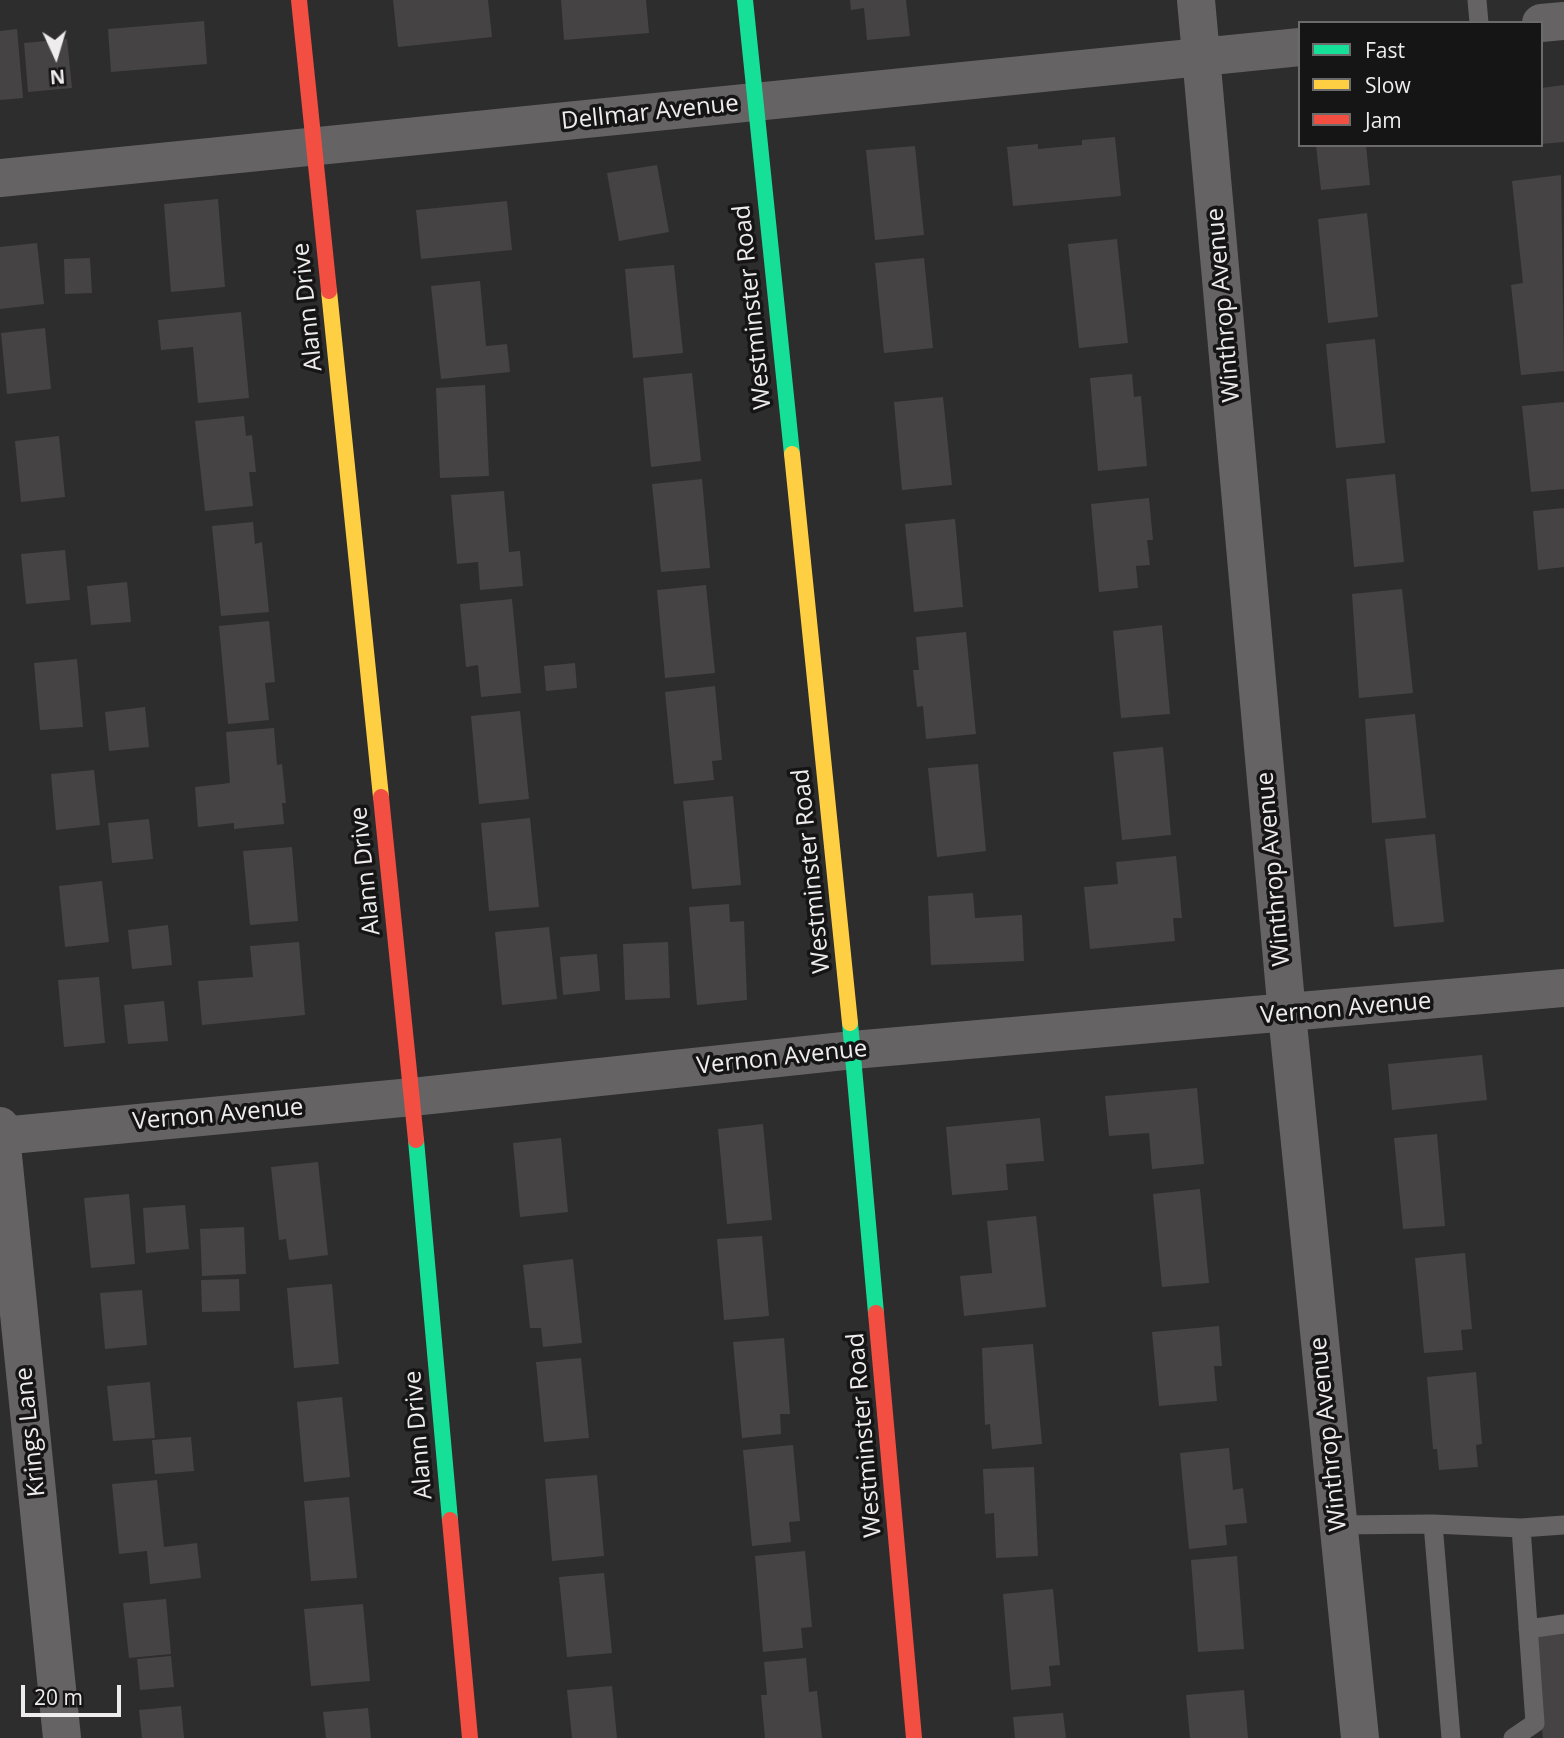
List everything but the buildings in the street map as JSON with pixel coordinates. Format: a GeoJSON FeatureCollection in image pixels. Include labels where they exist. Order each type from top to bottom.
{"type":"FeatureCollection","features":[{"type":"Feature","properties":{"kind":"street","name":"Alann Drive"},"geometry":{"type":"LineString","coordinates":[[299,0],[412,1097],[470,1738]]}},
{"type":"Feature","properties":{"kind":"street","name":"Westminster Road"},"geometry":{"type":"LineString","coordinates":[[745,0],[853,1050],[914,1738]]}},
{"type":"Feature","properties":{"kind":"street","name":"Winthrop Avenue"},"geometry":{"type":"LineString","coordinates":[[1196,0],[1287,1014],[1360,1738]]}},
{"type":"Feature","properties":{"kind":"street"},"geometry":{"type":"LineString","coordinates":[[1543,23],[1564,20]]}},
{"type":"Feature","properties":{"kind":"street","name":"Dellmar Avenue"},"geometry":{"type":"LineString","coordinates":[[0,178],[1298,47]]}},
{"type":"Feature","properties":{"kind":"street","name":"Vernon Avenue"},"geometry":{"type":"LineString","coordinates":[[0,1136],[412,1097],[853,1050],[1564,988]]}},
{"type":"Feature","properties":{"kind":"street","name":"Krings Lane"},"geometry":{"type":"LineString","coordinates":[[0,1126],[62,1738]]}},
{"type":"Feature","properties":{"kind":"lane"},"geometry":{"type":"LineString","coordinates":[[1477,0],[1479,21]]}},
{"type":"Feature","properties":{"kind":"lane"},"geometry":{"type":"LineString","coordinates":[[1339,1525],[1433,1524],[1521,1528],[1564,1525]]}},
{"type":"Feature","properties":{"kind":"lane"},"geometry":{"type":"LineString","coordinates":[[1433,1524],[1451,1738]]}},
{"type":"Feature","properties":{"kind":"lane"},"geometry":{"type":"LineString","coordinates":[[1513,1738],[1535,1723],[1521,1528]]}},
{"type":"Feature","properties":{"kind":"lane"},"geometry":{"type":"LineString","coordinates":[[1528,1629],[1564,1624]]}},
{"type":"Feature","properties":{"kind":"traffic: fast"},"geometry":{"type":"LineString","coordinates":[[745,0],[792,454]]}},
{"type":"Feature","properties":{"kind":"traffic: fast"},"geometry":{"type":"LineString","coordinates":[[850,1023],[876,1313]]}},
{"type":"Feature","properties":{"kind":"traffic: fast"},"geometry":{"type":"LineString","coordinates":[[416,1140],[450,1520]]}},
{"type":"Feature","properties":{"kind":"traffic: slow"},"geometry":{"type":"LineString","coordinates":[[329,291],[381,797]]}},
{"type":"Feature","properties":{"kind":"traffic: slow"},"geometry":{"type":"LineString","coordinates":[[792,454],[850,1023]]}},
{"type":"Feature","properties":{"kind":"traffic: jam"},"geometry":{"type":"LineString","coordinates":[[299,0],[329,291]]}},
{"type":"Feature","properties":{"kind":"traffic: jam"},"geometry":{"type":"LineString","coordinates":[[381,797],[416,1140]]}},
{"type":"Feature","properties":{"kind":"traffic: jam"},"geometry":{"type":"LineString","coordinates":[[876,1313],[914,1738]]}},
{"type":"Feature","properties":{"kind":"traffic: jam"},"geometry":{"type":"LineString","coordinates":[[450,1520],[470,1738]]}}]}
